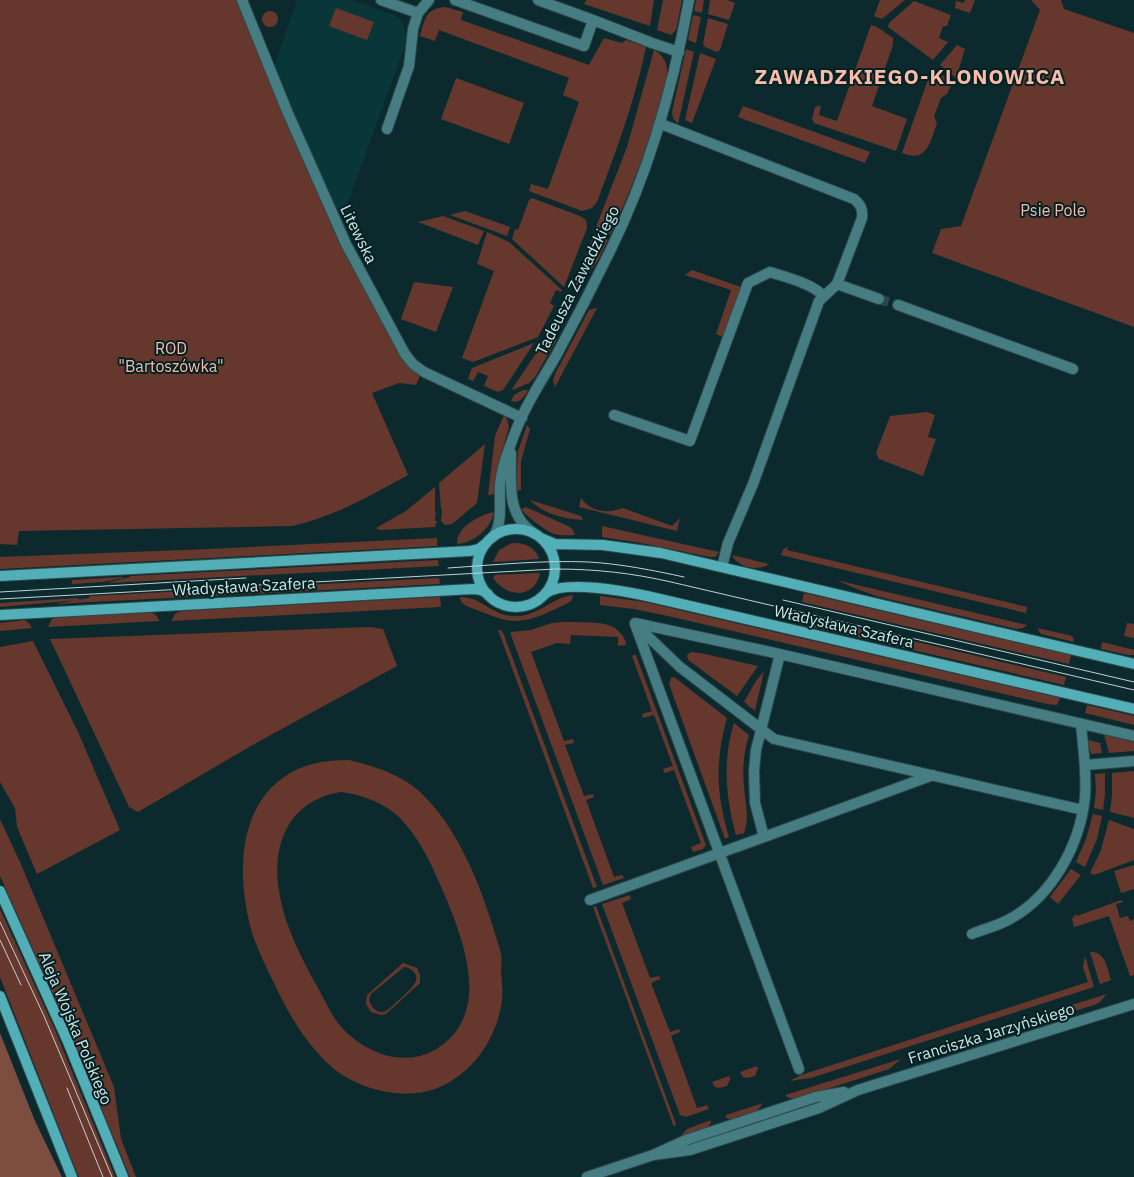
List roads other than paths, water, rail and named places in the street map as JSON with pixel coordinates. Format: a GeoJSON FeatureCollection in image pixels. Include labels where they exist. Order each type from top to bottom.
{"type":"FeatureCollection","features":[{"type":"Feature","properties":{"kind":"main road"},"geometry":{"type":"LineString","coordinates":[[513,529],[522,529],[538,536],[550,548],[555,564],[554,577],[546,593],[532,603],[515,606],[498,602],[488,594],[481,583],[478,571],[479,558],[489,540],[505,531],[513,529]]}},
{"type":"Feature","properties":{"kind":"main road","name":"Władysława Szafera"},"geometry":{"type":"LineString","coordinates":[[538,536],[546,542],[556,544],[628,547],[722,567],[1134,664]]}},
{"type":"Feature","properties":{"kind":"main road","name":"Władysława Szafera"},"geometry":{"type":"LineString","coordinates":[[0,576],[470,551],[479,549],[489,540]]}},
{"type":"Feature","properties":{"kind":"main road","name":"Władysława Szafera"},"geometry":{"type":"LineString","coordinates":[[546,593],[556,588],[570,588],[600,589],[640,594],[1134,709]]}},
{"type":"Feature","properties":{"kind":"main road","name":"Władysława Szafera"},"geometry":{"type":"LineString","coordinates":[[0,615],[473,589],[481,590],[488,594]]}},
{"type":"Feature","properties":{"kind":"main road","name":"Aleja Wojska Polskiego"},"geometry":{"type":"LineString","coordinates":[[0,891],[68,1042],[124,1177]]}},
{"type":"Feature","properties":{"kind":"main road"},"geometry":{"type":"LineString","coordinates":[[0,996],[72,1177]]}},
{"type":"Feature","properties":{"kind":"street","name":"Litewska"},"geometry":{"type":"LineString","coordinates":[[242,0],[287,111],[346,244],[405,354],[413,364],[424,372],[522,418]]}},
{"type":"Feature","properties":{"kind":"street"},"geometry":{"type":"LineString","coordinates":[[381,0],[418,13]]}},
{"type":"Feature","properties":{"kind":"street"},"geometry":{"type":"LineString","coordinates":[[386,129],[409,66],[413,29],[418,13],[429,0]]}},
{"type":"Feature","properties":{"kind":"street"},"geometry":{"type":"LineString","coordinates":[[455,0],[584,46],[593,20]]}},
{"type":"Feature","properties":{"kind":"street"},"geometry":{"type":"LineString","coordinates":[[538,0],[550,2],[679,52]]}},
{"type":"Feature","properties":{"kind":"street","name":"Tadeusza Zawadzkiego"},"geometry":{"type":"LineString","coordinates":[[489,540],[499,525],[500,478],[522,418],[574,324],[616,240],[643,178],[661,124],[690,0]]}},
{"type":"Feature","properties":{"kind":"street"},"geometry":{"type":"LineString","coordinates":[[661,124],[854,199],[860,204],[863,213],[837,284],[819,301],[753,484],[728,542],[722,567]]}},
{"type":"Feature","properties":{"kind":"street"},"geometry":{"type":"LineString","coordinates":[[614,415],[690,441],[748,283],[770,272],[812,287],[823,296]]}},
{"type":"Feature","properties":{"kind":"street"},"geometry":{"type":"LineString","coordinates":[[837,284],[879,299]]}},
{"type":"Feature","properties":{"kind":"street"},"geometry":{"type":"LineString","coordinates":[[898,305],[1073,368]]}},
{"type":"Feature","properties":{"kind":"street","name":"Tadeusza Zawadzkiego"},"geometry":{"type":"LineString","coordinates":[[511,444],[511,488],[514,510],[521,523],[538,536]]}},
{"type":"Feature","properties":{"kind":"street"},"geometry":{"type":"LineString","coordinates":[[635,623],[780,654],[1134,736]]}},
{"type":"Feature","properties":{"kind":"street"},"geometry":{"type":"LineString","coordinates":[[635,623],[680,667],[774,739],[1083,810]]}},
{"type":"Feature","properties":{"kind":"street"},"geometry":{"type":"LineString","coordinates":[[635,623],[799,1069]]}},
{"type":"Feature","properties":{"kind":"street"},"geometry":{"type":"LineString","coordinates":[[764,837],[755,803],[756,750],[780,654]]}},
{"type":"Feature","properties":{"kind":"street"},"geometry":{"type":"LineString","coordinates":[[972,934],[1018,914],[1040,895],[1065,861],[1083,810],[1085,765],[1081,724]]}},
{"type":"Feature","properties":{"kind":"street"},"geometry":{"type":"LineString","coordinates":[[1085,765],[1134,761]]}},
{"type":"Feature","properties":{"kind":"street"},"geometry":{"type":"LineString","coordinates":[[590,900],[933,775]]}},
{"type":"Feature","properties":{"kind":"street","name":"Franciszka Jarzyńskiego"},"geometry":{"type":"LineString","coordinates":[[587,1177],[653,1155],[686,1140],[816,1097],[858,1090],[1134,1004]]}},
{"type":"Feature","properties":{"kind":"tunnel"},"geometry":{"type":"LineString","coordinates":[[879,299],[898,305]]}},
{"type":"Feature","properties":{"kind":"tram line"},"geometry":{"type":"LineString","coordinates":[[448,568],[536,562],[589,562],[613,564],[684,577]]}},
{"type":"Feature","properties":{"kind":"tram line"},"geometry":{"type":"LineString","coordinates":[[0,599],[555,569],[599,571],[642,576],[671,582],[1134,690]]}},
{"type":"Feature","properties":{"kind":"tram line"},"geometry":{"type":"LineString","coordinates":[[0,592],[246,578]]}},
{"type":"Feature","properties":{"kind":"tram line"},"geometry":{"type":"LineString","coordinates":[[783,600],[1134,682]]}},
{"type":"Feature","properties":{"kind":"tram line"},"geometry":{"type":"LineString","coordinates":[[0,922],[44,1016],[112,1177]]}},
{"type":"Feature","properties":{"kind":"tram line"},"geometry":{"type":"LineString","coordinates":[[0,940],[21,985]]}},
{"type":"Feature","properties":{"kind":"tram line"},"geometry":{"type":"LineString","coordinates":[[67,1088],[103,1177]]}},
{"type":"Feature","properties":{"kind":"district","name":"ZAWADZKIEGO-KLONOWICA"},"geometry":{"type":"Point","coordinates":[910,76]}},
{"type":"Feature","properties":{"kind":"park label","name":"Psie Pole"},"geometry":{"type":"Point","coordinates":[1053,210]}},
{"type":"Feature","properties":{"kind":"park label","name":"ROD \"Bartoszówka\""},"geometry":{"type":"Point","coordinates":[171,357]}}]}
